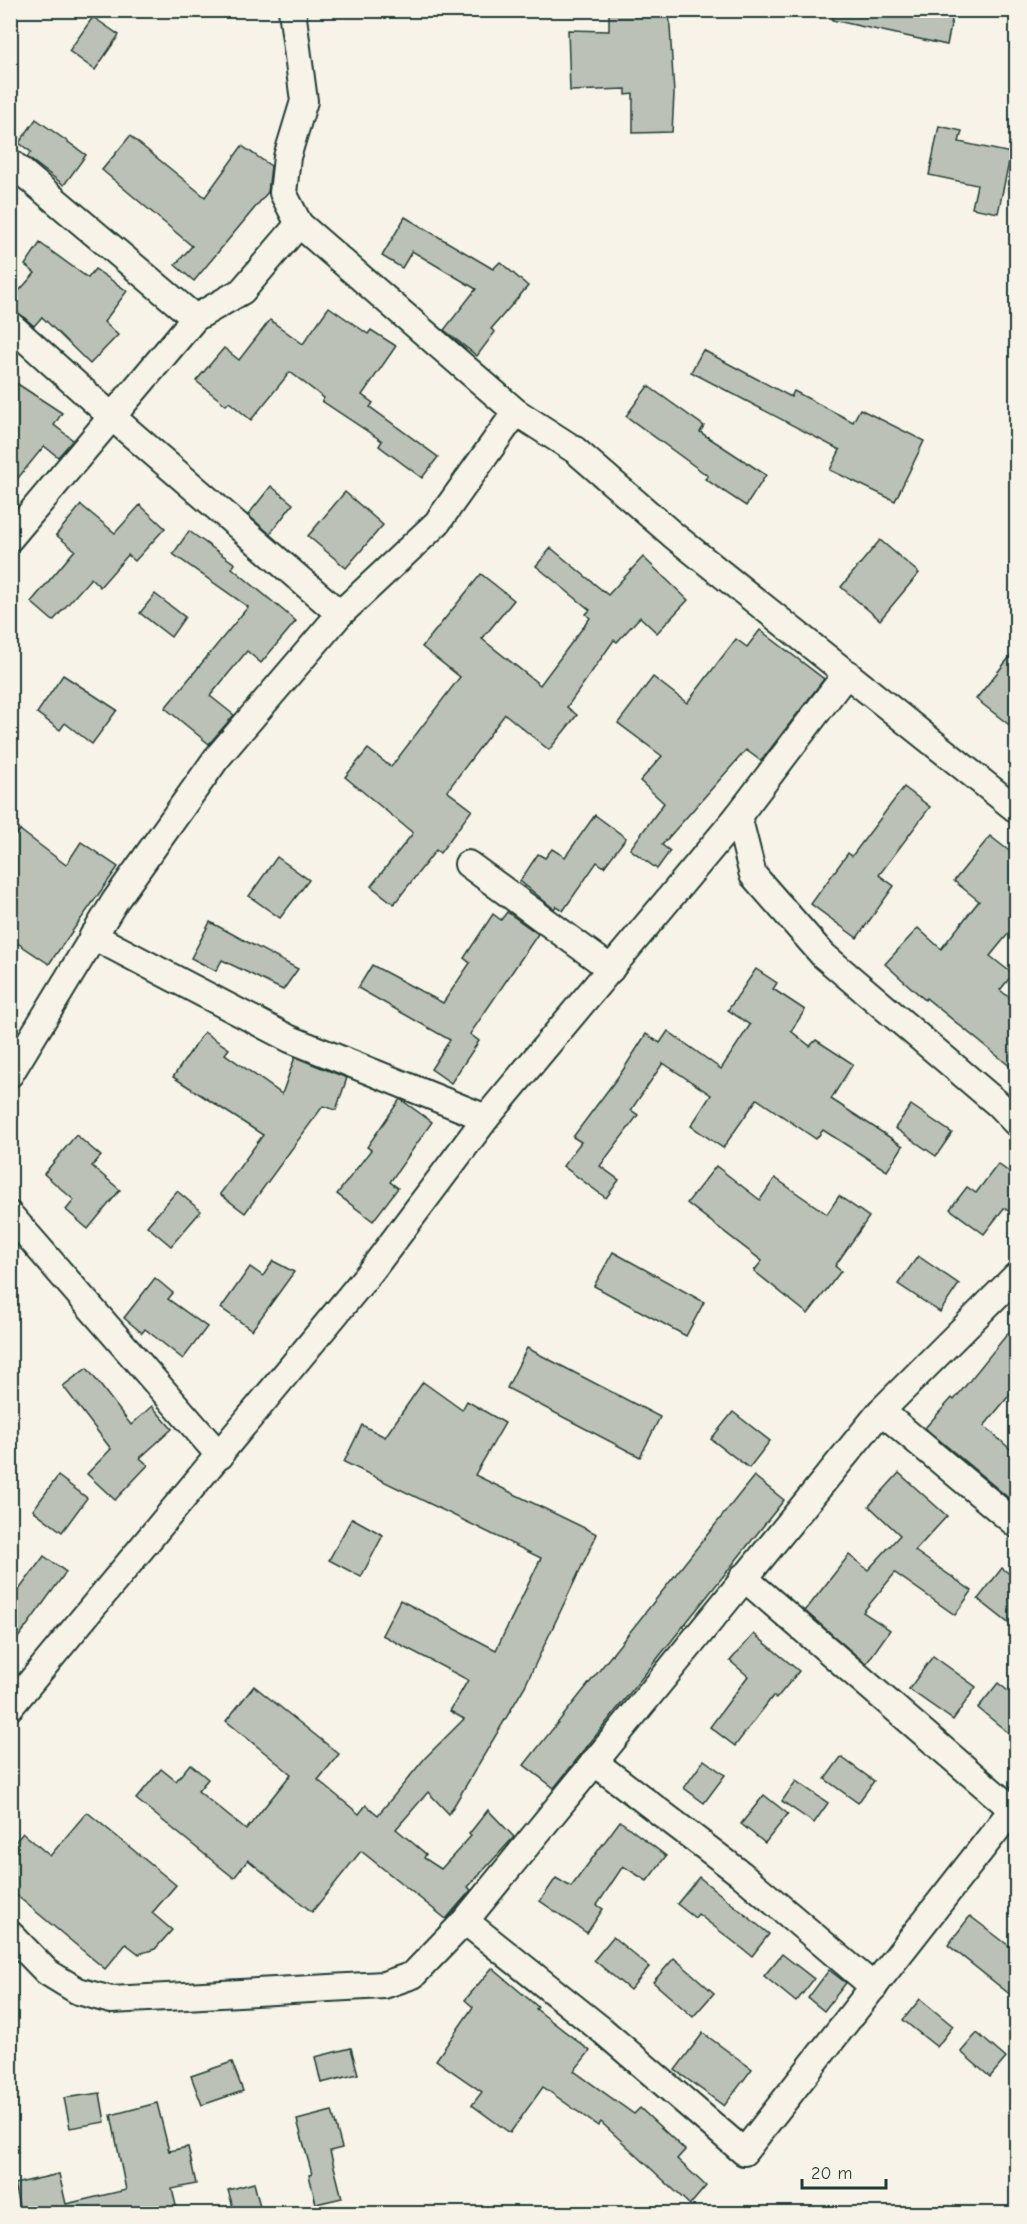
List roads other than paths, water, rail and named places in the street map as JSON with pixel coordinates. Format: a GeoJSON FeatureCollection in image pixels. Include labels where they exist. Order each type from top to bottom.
{"type":"FeatureCollection","features":[{"type":"Feature","properties":{"kind":"street"},"geometry":{"type":"LineString","coordinates":[[292,10],[304,101],[287,157],[284,193],[299,224],[516,412],[575,450],[672,535],[1017,809]]}},
{"type":"Feature","properties":{"kind":"street"},"geometry":{"type":"LineString","coordinates":[[10,162],[195,318]]}},
{"type":"Feature","properties":{"kind":"street"},"geometry":{"type":"LineString","coordinates":[[10,538],[195,318],[242,291],[299,224]]}},
{"type":"Feature","properties":{"kind":"street"},"geometry":{"type":"LineString","coordinates":[[10,325],[111,416],[340,614]]}},
{"type":"Feature","properties":{"kind":"street"},"geometry":{"type":"LineString","coordinates":[[10,1074],[93,936],[216,759],[340,614],[437,523],[516,412]]}},
{"type":"Feature","properties":{"kind":"street"},"geometry":{"type":"LineString","coordinates":[[10,1707],[371,1271],[486,1118],[738,816],[847,673]]}},
{"type":"Feature","properties":{"kind":"street"},"geometry":{"type":"LineString","coordinates":[[738,816],[753,875],[823,955],[1017,1123]]}},
{"type":"Feature","properties":{"kind":"street"},"geometry":{"type":"LineString","coordinates":[[468,864],[611,969]]}},
{"type":"Feature","properties":{"kind":"street"},"geometry":{"type":"LineString","coordinates":[[93,936],[290,1038],[486,1118]]}},
{"type":"Feature","properties":{"kind":"street"},"geometry":{"type":"LineString","coordinates":[[10,1215],[220,1456]]}},
{"type":"Feature","properties":{"kind":"street"},"geometry":{"type":"LineString","coordinates":[[10,1934],[47,1971],[78,1991],[111,2000],[384,1985],[413,1975],[465,1921],[743,1577],[881,1411],[1017,1276]]}},
{"type":"Feature","properties":{"kind":"street"},"geometry":{"type":"LineString","coordinates":[[881,1411],[1017,1524]]}},
{"type":"Feature","properties":{"kind":"street"},"geometry":{"type":"LineString","coordinates":[[465,1921],[603,2031],[744,2152],[1015,1808],[743,1577]]}},
{"type":"Feature","properties":{"kind":"street"},"geometry":{"type":"LineString","coordinates":[[594,1762],[741,1874],[874,1987]]}}]}
